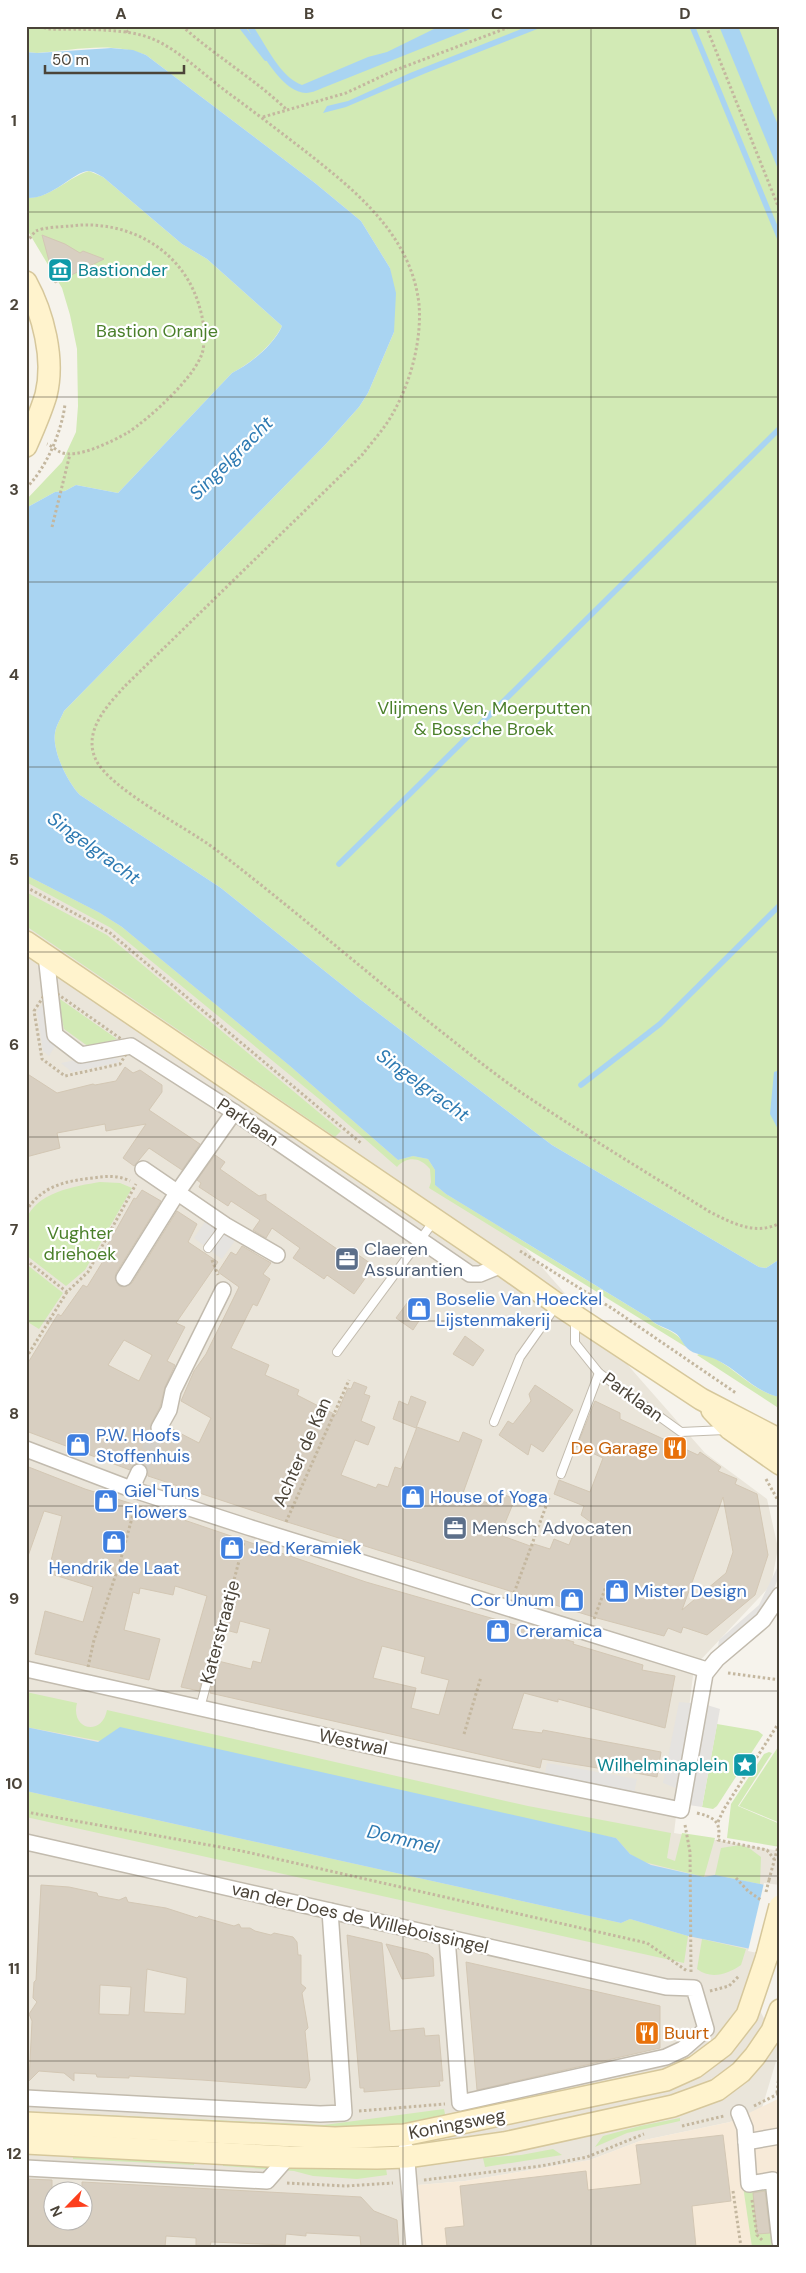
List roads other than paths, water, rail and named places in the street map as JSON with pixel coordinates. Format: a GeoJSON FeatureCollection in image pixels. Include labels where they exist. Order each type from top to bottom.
{"type":"FeatureCollection","features":[{"type":"Feature","properties":{"kind":"street"},"geometry":{"type":"LineString","coordinates":[[26,282],[33,294],[44,330],[49,362],[46,394],[28,439]]}},
{"type":"Feature","properties":{"kind":"street","name":"Parklaan"},"geometry":{"type":"LineString","coordinates":[[26,942],[434,1220],[507,1256],[566,1309],[701,1399]]}},
{"type":"Feature","properties":{"kind":"street","name":"Parklaan"},"geometry":{"type":"LineString","coordinates":[[46,955],[55,1035],[81,1055],[131,1046],[234,1112],[470,1274],[480,1274],[507,1256]]}},
{"type":"Feature","properties":{"kind":"street"},"geometry":{"type":"LineString","coordinates":[[124,1278],[177,1193],[234,1112]]}},
{"type":"Feature","properties":{"kind":"street"},"geometry":{"type":"LineString","coordinates":[[143,1168],[225,1225],[277,1255]]}},
{"type":"Feature","properties":{"kind":"street"},"geometry":{"type":"LineString","coordinates":[[159,1428],[169,1410],[173,1391],[223,1290]]}},
{"type":"Feature","properties":{"kind":"street"},"geometry":{"type":"LineString","coordinates":[[701,1399],[730,1429],[780,1464]]}},
{"type":"Feature","properties":{"kind":"street"},"geometry":{"type":"LineString","coordinates":[[701,1399],[780,1440]]}},
{"type":"Feature","properties":{"kind":"street"},"geometry":{"type":"LineString","coordinates":[[26,1449],[135,1490],[248,1527],[509,1606],[707,1670],[716,1659],[760,1624],[780,1595]]}},
{"type":"Feature","properties":{"kind":"street"},"geometry":{"type":"LineString","coordinates":[[135,1490],[138,1472]]}},
{"type":"Feature","properties":{"kind":"street","name":"Westwal"},"geometry":{"type":"LineString","coordinates":[[26,1669],[538,1782],[681,1810],[703,1679],[707,1670]]}},
{"type":"Feature","properties":{"kind":"street","name":"van der Does de Willeboissingel"},"geometry":{"type":"LineString","coordinates":[[26,1842],[666,1987],[692,1981],[706,2029]]}},
{"type":"Feature","properties":{"kind":"street","name":"Koningsweg"},"geometry":{"type":"LineString","coordinates":[[26,2123],[335,2138],[404,2135],[666,2080],[695,2067],[714,2054],[723,2046],[747,2015],[767,1956],[771,1904]]}},
{"type":"Feature","properties":{"kind":"street"},"geometry":{"type":"LineString","coordinates":[[26,2098],[320,2114],[344,2113],[330,1911]]}},
{"type":"Feature","properties":{"kind":"street","name":"Koningsweg"},"geometry":{"type":"LineString","coordinates":[[447,1938],[460,2103],[666,2057],[683,2049],[706,2029]]}},
{"type":"Feature","properties":{"kind":"street"},"geometry":{"type":"LineString","coordinates":[[747,2015],[779,2017]]}},
{"type":"Feature","properties":{"kind":"street"},"geometry":{"type":"LineString","coordinates":[[747,2015],[772,2046]]}},
{"type":"Feature","properties":{"kind":"street","name":"Koningsweg"},"geometry":{"type":"LineString","coordinates":[[26,2143],[288,2157],[406,2157],[504,2143],[673,2106],[706,2095],[727,2084],[772,2046],[779,2017]]}},
{"type":"Feature","properties":{"kind":"street"},"geometry":{"type":"LineString","coordinates":[[739,2113],[745,2128],[749,2184],[773,2180],[780,2242]]}},
{"type":"Feature","properties":{"kind":"street"},"geometry":{"type":"LineString","coordinates":[[404,2135],[414,2247]]}},
{"type":"Feature","properties":{"kind":"street"},"geometry":{"type":"LineString","coordinates":[[746,2142],[780,2136]]}},
{"type":"Feature","properties":{"kind":"street"},"geometry":{"type":"LineString","coordinates":[[26,2168],[267,2181],[288,2157]]}},
{"type":"Feature","properties":{"kind":"lane"},"geometry":{"type":"LineString","coordinates":[[337,1352],[434,1220]]}},
{"type":"Feature","properties":{"kind":"lane"},"geometry":{"type":"LineString","coordinates":[[208,1248],[225,1225]]}},
{"type":"Feature","properties":{"kind":"lane"},"geometry":{"type":"LineString","coordinates":[[494,1422],[520,1357],[566,1309]]}},
{"type":"Feature","properties":{"kind":"lane","name":"Parklaan"},"geometry":{"type":"LineString","coordinates":[[566,1309],[575,1343],[599,1373],[681,1432],[730,1429]]}},
{"type":"Feature","properties":{"kind":"lane"},"geometry":{"type":"LineString","coordinates":[[562,1474],[599,1373]]}},
{"type":"Feature","properties":{"kind":"lane","name":"Katerstraatje"},"geometry":{"type":"LineString","coordinates":[[200,1708],[221,1629]]}},
{"type":"Feature","properties":{"kind":"water"},"geometry":{"type":"Polygon","coordinates":[[[246,26],[253,26],[280,68],[294,81],[302,85],[368,57],[387,52],[440,26],[478,26],[318,90],[306,93],[287,85],[271,67],[246,26]]]}},
{"type":"Feature","properties":{"kind":"water"},"geometry":{"type":"Polygon","coordinates":[[[529,26],[545,26],[346,107],[323,113],[327,106],[348,101],[410,73],[529,26]]]}},
{"type":"Feature","properties":{"kind":"water"},"geometry":{"type":"Polygon","coordinates":[[[719,26],[738,26],[780,130],[780,174],[719,26]]]}},
{"type":"Feature","properties":{"kind":"water","name":"Singelgracht"},"geometry":{"type":"Polygon","coordinates":[[[111,48],[133,50],[146,55],[315,183],[361,221],[390,268],[396,293],[394,332],[368,393],[359,407],[325,445],[64,711],[56,728],[55,740],[58,757],[66,775],[80,795],[221,888],[361,1000],[552,1145],[759,1267],[766,1268],[780,1259],[780,1397],[762,1391],[717,1360],[690,1350],[675,1333],[655,1323],[446,1194],[435,1185],[435,1170],[428,1159],[413,1156],[398,1160],[290,1066],[122,927],[100,913],[26,875],[26,508],[55,492],[65,491],[76,485],[118,493],[232,373],[246,365],[267,347],[282,326],[207,259],[182,244],[96,173],[88,171],[82,173],[53,191],[44,195],[26,198],[26,52],[37,53],[111,48]]]}},
{"type":"Feature","properties":{"kind":"water"},"geometry":{"type":"Polygon","coordinates":[[[780,1070],[780,1133],[770,1114],[774,1072],[780,1070]]]}},
{"type":"Feature","properties":{"kind":"water","name":"Dommel"},"geometry":{"type":"Polygon","coordinates":[[[26,1727],[98,1742],[120,1727],[616,1838],[630,1854],[651,1865],[704,1877],[715,1875],[780,1888],[780,1955],[688,1936],[630,1919],[621,1923],[26,1791],[26,1727]]]}},
{"type":"Feature","properties":{"kind":"waterway"},"geometry":{"type":"LineString","coordinates":[[241,26],[266,58]]}},
{"type":"Feature","properties":{"kind":"waterway"},"geometry":{"type":"LineString","coordinates":[[692,26],[780,239]]}},
{"type":"Feature","properties":{"kind":"waterway"},"geometry":{"type":"LineString","coordinates":[[339,864],[780,428]]}},
{"type":"Feature","properties":{"kind":"waterway"},"geometry":{"type":"LineString","coordinates":[[581,1085],[660,1024],[780,905]]}},
{"type":"Feature","properties":{"kind":"tunnel"},"geometry":{"type":"LineString","coordinates":[[139,1472],[159,1428]]}},
{"type":"Feature","properties":{"kind":"place","name":"Bastionder"},"geometry":{"type":"Point","coordinates":[60,270]}},
{"type":"Feature","properties":{"kind":"place","name":"Claeren Assurantien"},"geometry":{"type":"Point","coordinates":[347,1259]}},
{"type":"Feature","properties":{"kind":"place","name":"Boselie Van Hoeckel Lijstenmakerij"},"geometry":{"type":"Point","coordinates":[419,1309]}},
{"type":"Feature","properties":{"kind":"place","name":"P.W. Hoofs Stoffenhuis"},"geometry":{"type":"Point","coordinates":[78,1445]}},
{"type":"Feature","properties":{"kind":"place","name":"De Garage"},"geometry":{"type":"Point","coordinates":[675,1448]}},
{"type":"Feature","properties":{"kind":"place","name":"House of Yoga"},"geometry":{"type":"Point","coordinates":[413,1497]}},
{"type":"Feature","properties":{"kind":"place","name":"Giel Tuns Flowers"},"geometry":{"type":"Point","coordinates":[106,1501]}},
{"type":"Feature","properties":{"kind":"place","name":"Mensch Advocaten"},"geometry":{"type":"Point","coordinates":[455,1528]}},
{"type":"Feature","properties":{"kind":"place","name":"Hendrik de Laat"},"geometry":{"type":"Point","coordinates":[114,1542]}},
{"type":"Feature","properties":{"kind":"place","name":"Jed Keramiek"},"geometry":{"type":"Point","coordinates":[232,1548]}},
{"type":"Feature","properties":{"kind":"place","name":"Mister Design"},"geometry":{"type":"Point","coordinates":[617,1591]}},
{"type":"Feature","properties":{"kind":"place","name":"Cor Unum"},"geometry":{"type":"Point","coordinates":[572,1600]}},
{"type":"Feature","properties":{"kind":"place","name":"Creramica"},"geometry":{"type":"Point","coordinates":[498,1631]}},
{"type":"Feature","properties":{"kind":"place","name":"Wilhelminaplein"},"geometry":{"type":"Point","coordinates":[745,1765]}},
{"type":"Feature","properties":{"kind":"place","name":"Buurt"},"geometry":{"type":"Point","coordinates":[647,2033]}},
{"type":"Feature","properties":{"kind":"park label","name":"Bastion Oranje"},"geometry":{"type":"Point","coordinates":[157,331]}},
{"type":"Feature","properties":{"kind":"park label","name":"Vlijmens Ven, Moerputten & Bossche Broek"},"geometry":{"type":"Point","coordinates":[484,718]}},
{"type":"Feature","properties":{"kind":"park label","name":"Vughter driehoek"},"geometry":{"type":"Point","coordinates":[80,1243]}}]}
